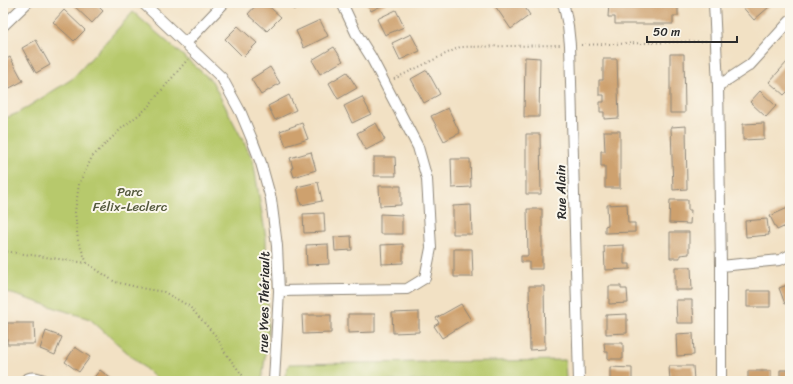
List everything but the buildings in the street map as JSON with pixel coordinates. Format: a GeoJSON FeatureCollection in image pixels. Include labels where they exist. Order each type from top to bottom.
{"type":"FeatureCollection","features":[{"type":"Feature","properties":{"kind":"street"},"geometry":{"type":"LineString","coordinates":[[3,26],[27,3]]}},
{"type":"Feature","properties":{"kind":"street","name":"rue Yves Thériault"},"geometry":{"type":"LineString","coordinates":[[143,3],[222,78],[241,113],[261,163],[270,199],[276,238],[279,291],[274,381]]}},
{"type":"Feature","properties":{"kind":"street"},"geometry":{"type":"LineString","coordinates":[[186,43],[224,3]]}},
{"type":"Feature","properties":{"kind":"street"},"geometry":{"type":"LineString","coordinates":[[279,291],[407,288],[425,278],[430,248],[427,179],[418,147],[371,57],[356,33],[342,3]]}},
{"type":"Feature","properties":{"kind":"street","name":"Rue Alain"},"geometry":{"type":"LineString","coordinates":[[562,3],[568,26],[570,45],[579,381]]}},
{"type":"Feature","properties":{"kind":"street"},"geometry":{"type":"LineString","coordinates":[[714,3],[718,86],[721,381]]}},
{"type":"Feature","properties":{"kind":"street"},"geometry":{"type":"LineString","coordinates":[[718,86],[750,65],[790,21]]}},
{"type":"Feature","properties":{"kind":"street"},"geometry":{"type":"LineString","coordinates":[[721,266],[780,260],[790,255]]}},
{"type":"Feature","properties":{"kind":"street"},"geometry":{"type":"LineString","coordinates":[[24,381],[35,377],[46,381]]}},
{"type":"Feature","properties":{"kind":"path"},"geometry":{"type":"LineString","coordinates":[[385,84],[460,47],[715,41]]}},
{"type":"Feature","properties":{"kind":"path"},"geometry":{"type":"LineString","coordinates":[[87,263],[78,241],[75,212],[79,184],[92,157],[123,127],[146,109],[195,52]]}},
{"type":"Feature","properties":{"kind":"path"},"geometry":{"type":"LineString","coordinates":[[3,251],[87,263],[115,282],[164,292],[189,306],[216,336],[226,354],[247,381]]}},
{"type":"Feature","properties":{"kind":"green space","name":"Parc Félix-Leclerc"},"geometry":{"type":"Polygon","coordinates":[[[133,12],[212,81],[253,160],[266,238],[268,333],[262,381],[159,381],[90,319],[3,291],[3,119],[18,113],[72,79],[133,12]]]}},
{"type":"Feature","properties":{"kind":"green space"},"geometry":{"type":"Polygon","coordinates":[[[565,360],[566,381],[283,381],[289,364],[565,360]]]}}]}
